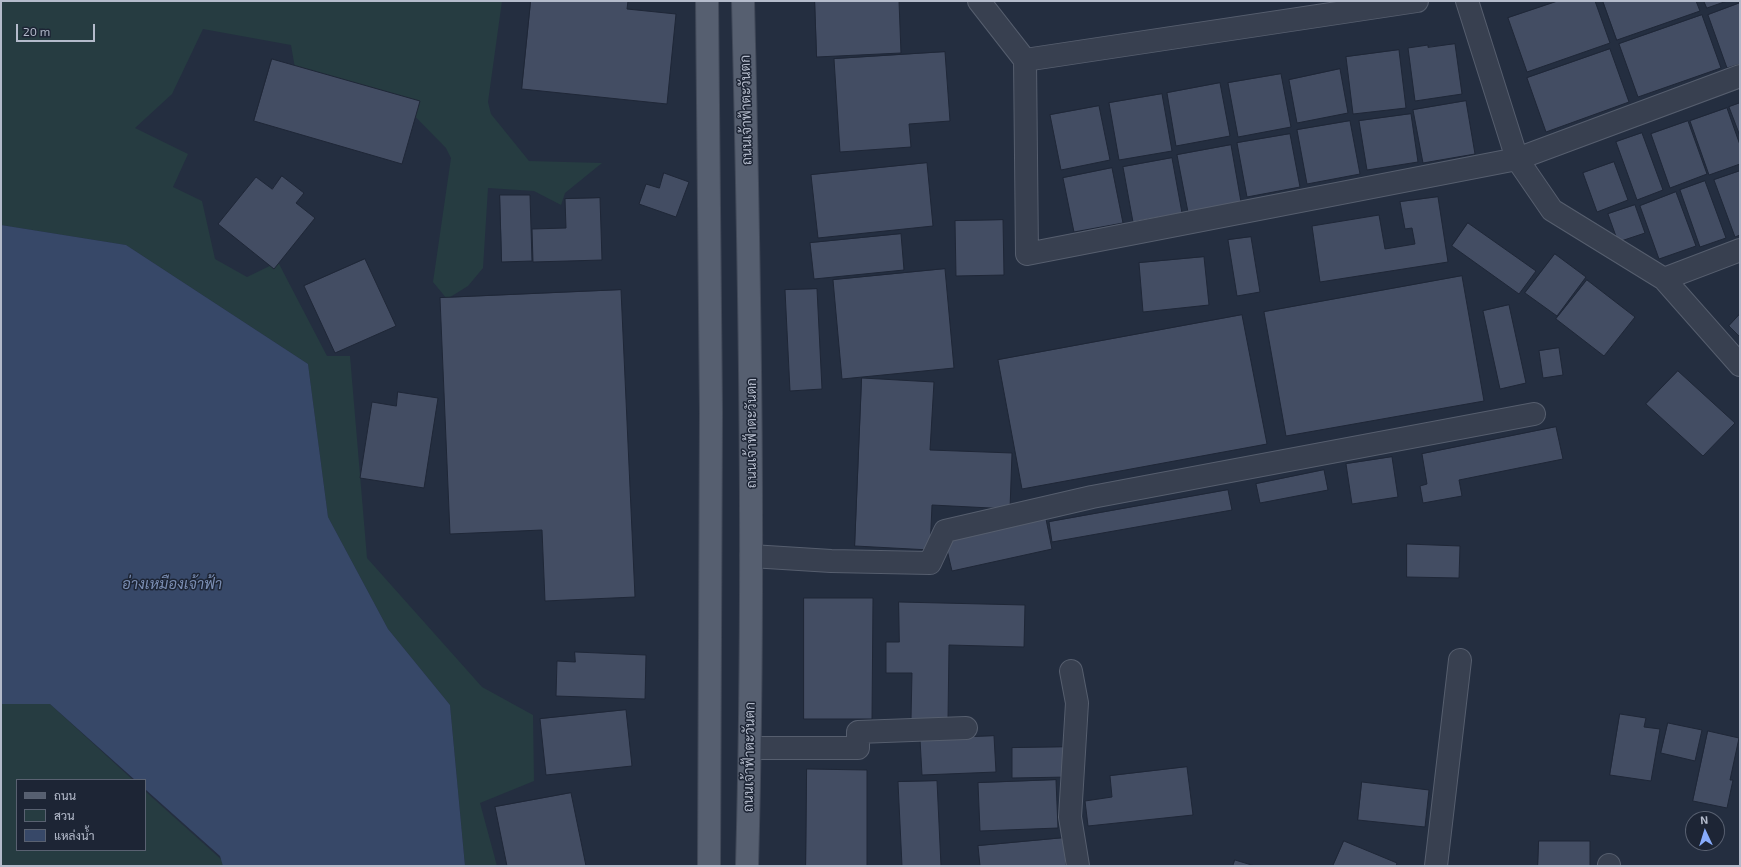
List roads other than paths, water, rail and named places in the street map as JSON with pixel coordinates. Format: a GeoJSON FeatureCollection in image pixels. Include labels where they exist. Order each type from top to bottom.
{"type":"FeatureCollection","features":[{"type":"Feature","properties":{"kind":"main road"},"geometry":{"type":"LineString","coordinates":[[707,1],[711,404],[709,866]]}},
{"type":"Feature","properties":{"kind":"main road","name":"ถนนเจ้าฟ้าตะวันตก"},"geometry":{"type":"LineString","coordinates":[[743,1],[750,301],[752,556],[747,866]]}},
{"type":"Feature","properties":{"kind":"street"},"geometry":{"type":"LineString","coordinates":[[979,1],[1025,60],[1026,254],[1517,159],[1740,76]]}},
{"type":"Feature","properties":{"kind":"street"},"geometry":{"type":"LineString","coordinates":[[1025,60],[1417,1]]}},
{"type":"Feature","properties":{"kind":"street"},"geometry":{"type":"LineString","coordinates":[[1466,1],[1517,159],[1552,210],[1664,279],[1740,365]]}},
{"type":"Feature","properties":{"kind":"street"},"geometry":{"type":"LineString","coordinates":[[1664,279],[1740,250]]}},
{"type":"Feature","properties":{"kind":"street"},"geometry":{"type":"LineString","coordinates":[[752,556],[831,561],[930,563],[945,531],[1092,497],[1534,414]]}},
{"type":"Feature","properties":{"kind":"street"},"geometry":{"type":"LineString","coordinates":[[1436,866],[1460,660]]}},
{"type":"Feature","properties":{"kind":"street"},"geometry":{"type":"LineString","coordinates":[[1071,671],[1077,703],[1070,817],[1078,866]]}},
{"type":"Feature","properties":{"kind":"street"},"geometry":{"type":"LineString","coordinates":[[750,748],[858,748],[858,732],[966,728]]}},
{"type":"Feature","properties":{"kind":"water","name":"อ่างเหมืองเจ้าฟ้า"},"geometry":{"type":"Polygon","coordinates":[[[1,225],[126,245],[308,364],[328,517],[388,629],[450,705],[465,866],[223,866],[220,856],[146,790],[146,779],[134,779],[50,704],[1,704],[1,225]]]}}]}
